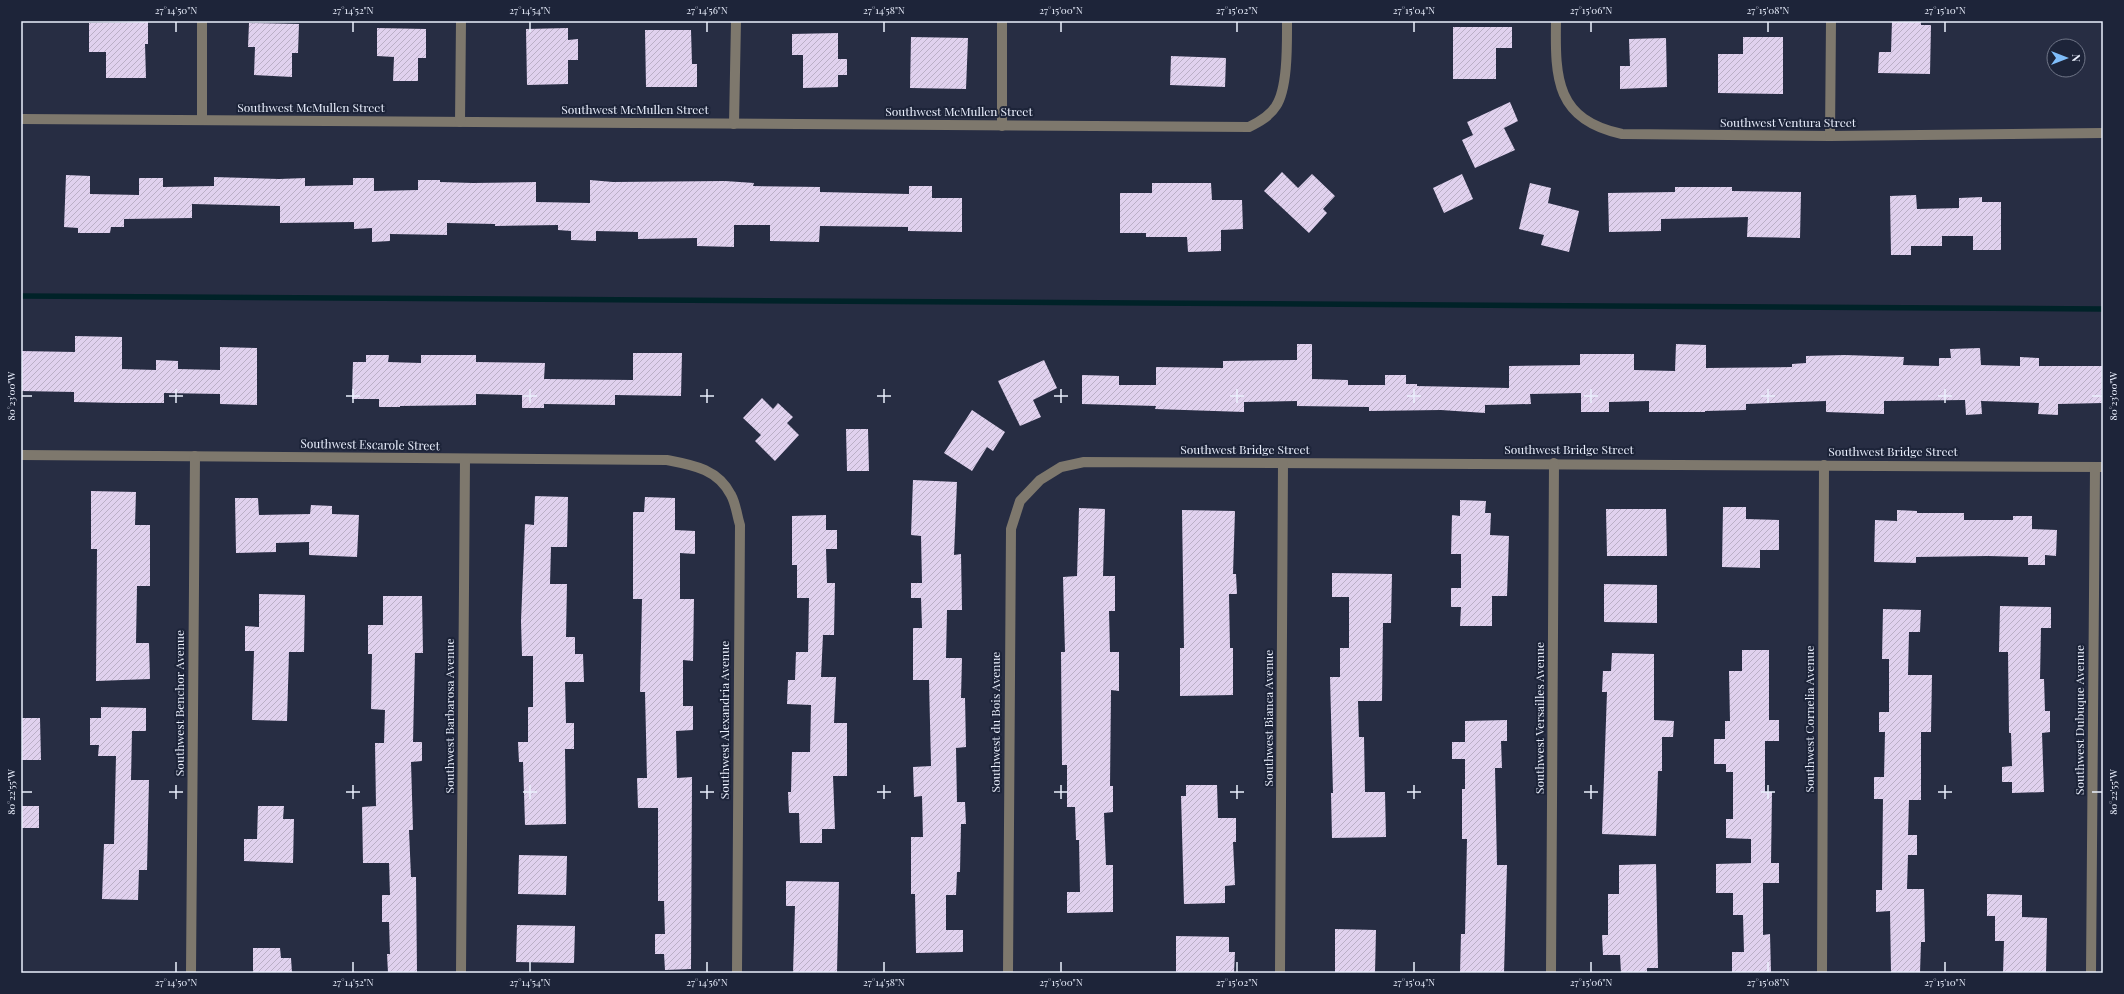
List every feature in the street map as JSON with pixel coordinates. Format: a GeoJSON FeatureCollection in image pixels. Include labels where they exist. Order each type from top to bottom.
{"type":"FeatureCollection","features":[{"type":"Feature","properties":{"kind":"street"},"geometry":{"type":"LineString","coordinates":[[202,21],[202,120]]}},
{"type":"Feature","properties":{"kind":"street"},"geometry":{"type":"LineString","coordinates":[[460,122],[461,21]]}},
{"type":"Feature","properties":{"kind":"street"},"geometry":{"type":"LineString","coordinates":[[734,124],[736,21]]}},
{"type":"Feature","properties":{"kind":"street"},"geometry":{"type":"LineString","coordinates":[[1002,21],[1002,126]]}},
{"type":"Feature","properties":{"kind":"street","name":"Southwest McMullen Street"},"geometry":{"type":"LineString","coordinates":[[21,119],[1249,127],[1262,121],[1276,106],[1286,76],[1287,21]]}},
{"type":"Feature","properties":{"kind":"street","name":"Southwest Ventura Street"},"geometry":{"type":"LineString","coordinates":[[1556,21],[1556,56],[1560,82],[1572,109],[1583,120],[1602,130],[1622,134],[1646,136],[1830,136],[2103,132]]}},
{"type":"Feature","properties":{"kind":"street"},"geometry":{"type":"LineString","coordinates":[[1830,136],[1831,21]]}},
{"type":"Feature","properties":{"kind":"street","name":"Southwest Escarole Street"},"geometry":{"type":"LineString","coordinates":[[21,455],[465,460],[667,460],[698,466],[716,474]]}},
{"type":"Feature","properties":{"kind":"street","name":"Southwest Benchor Avenue"},"geometry":{"type":"LineString","coordinates":[[191,973],[195,456]]}},
{"type":"Feature","properties":{"kind":"street","name":"Southwest Barbarosa Avenue"},"geometry":{"type":"LineString","coordinates":[[461,973],[465,460]]}},
{"type":"Feature","properties":{"kind":"street","name":"Southwest Bridge Street"},"geometry":{"type":"LineString","coordinates":[[1040,480],[1060,467],[1084,462],[1554,463],[2099,467]]}},
{"type":"Feature","properties":{"kind":"street","name":"Southwest Bianca Avenue"},"geometry":{"type":"LineString","coordinates":[[1280,973],[1283,463]]}},
{"type":"Feature","properties":{"kind":"street","name":"Southwest Versailles Avenue"},"geometry":{"type":"LineString","coordinates":[[1552,973],[1554,463]]}},
{"type":"Feature","properties":{"kind":"street","name":"Southwest Cornelia Avenue"},"geometry":{"type":"LineString","coordinates":[[1822,973],[1824,465]]}},
{"type":"Feature","properties":{"kind":"street","name":"Southwest Dubuque Avenue"},"geometry":{"type":"LineString","coordinates":[[2091,973],[2099,467]]}},
{"type":"Feature","properties":{"kind":"street","name":"Southwest Alexandria Avenue"},"geometry":{"type":"LineString","coordinates":[[716,474],[731,495],[740,525],[737,973]]}},
{"type":"Feature","properties":{"kind":"street","name":"Southwest du Bois Avenue"},"geometry":{"type":"LineString","coordinates":[[1008,973],[1010,529],[1020,501],[1040,480]]}},
{"type":"Feature","properties":{"kind":"building"},"geometry":{"type":"Polygon","coordinates":[[[1892,21],[1921,21],[1921,25],[1931,25],[1930,74],[1878,73],[1879,52],[1891,52],[1892,21]]]}},
{"type":"Feature","properties":{"kind":"building"},"geometry":{"type":"Polygon","coordinates":[[[148,22],[148,44],[145,44],[146,78],[106,78],[106,52],[89,52],[89,23],[148,22]]]}},
{"type":"Feature","properties":{"kind":"building"},"geometry":{"type":"Polygon","coordinates":[[[249,23],[299,24],[298,53],[292,53],[292,77],[254,75],[255,47],[248,47],[249,23]]]}},
{"type":"Feature","properties":{"kind":"building"},"geometry":{"type":"Polygon","coordinates":[[[1453,27],[1512,27],[1512,48],[1496,48],[1496,79],[1453,79],[1453,27]]]}},
{"type":"Feature","properties":{"kind":"building"},"geometry":{"type":"Polygon","coordinates":[[[377,28],[426,29],[426,58],[418,58],[418,81],[393,81],[394,57],[377,56],[377,28]]]}},
{"type":"Feature","properties":{"kind":"building"},"geometry":{"type":"Polygon","coordinates":[[[568,28],[568,40],[578,39],[578,60],[568,60],[568,84],[527,85],[526,29],[568,28]]]}},
{"type":"Feature","properties":{"kind":"building"},"geometry":{"type":"Polygon","coordinates":[[[645,30],[691,30],[692,64],[697,64],[697,87],[646,87],[645,30]]]}},
{"type":"Feature","properties":{"kind":"building"},"geometry":{"type":"Polygon","coordinates":[[[838,33],[838,59],[847,59],[847,75],[838,75],[838,87],[803,88],[803,55],[792,55],[792,34],[838,33]]]}},
{"type":"Feature","properties":{"kind":"building"},"geometry":{"type":"Polygon","coordinates":[[[911,37],[968,38],[966,89],[910,88],[911,37]]]}},
{"type":"Feature","properties":{"kind":"building"},"geometry":{"type":"Polygon","coordinates":[[[1743,37],[1783,37],[1783,94],[1718,93],[1718,54],[1743,54],[1743,37]]]}},
{"type":"Feature","properties":{"kind":"building"},"geometry":{"type":"Polygon","coordinates":[[[1666,38],[1667,87],[1620,89],[1620,66],[1630,66],[1629,39],[1666,38]]]}},
{"type":"Feature","properties":{"kind":"building"},"geometry":{"type":"Polygon","coordinates":[[[1171,56],[1226,58],[1225,87],[1170,85],[1171,56]]]}},
{"type":"Feature","properties":{"kind":"building"},"geometry":{"type":"Polygon","coordinates":[[[1510,102],[1518,121],[1504,128],[1515,150],[1475,168],[1462,140],[1473,135],[1467,122],[1510,102]]]}},
{"type":"Feature","properties":{"kind":"building"},"geometry":{"type":"Polygon","coordinates":[[[1282,172],[1298,188],[1312,174],[1335,196],[1323,209],[1327,213],[1309,233],[1264,191],[1282,172]]]}},
{"type":"Feature","properties":{"kind":"building"},"geometry":{"type":"Polygon","coordinates":[[[1462,174],[1473,199],[1444,213],[1433,188],[1462,174]]]}},
{"type":"Feature","properties":{"kind":"building"},"geometry":{"type":"Polygon","coordinates":[[[66,175],[90,176],[90,194],[139,195],[139,178],[163,178],[163,187],[214,186],[214,177],[279,179],[305,178],[305,186],[353,185],[353,178],[374,178],[374,191],[418,190],[418,180],[473,183],[536,182],[536,202],[590,203],[590,180],[613,182],[725,181],[754,183],[753,186],[820,187],[820,192],[909,194],[909,186],[932,186],[932,198],[962,198],[962,232],[908,231],[908,227],[820,226],[819,242],[770,241],[770,225],[734,225],[734,247],[697,246],[697,238],[638,239],[638,232],[596,231],[596,241],[571,240],[571,231],[558,230],[558,225],[495,226],[495,224],[447,223],[447,235],[390,234],[390,241],[372,242],[372,228],[354,229],[354,222],[280,223],[280,206],[192,204],[192,218],[124,219],[124,227],[111,227],[110,233],[78,233],[78,228],[64,227],[66,175]]]}},
{"type":"Feature","properties":{"kind":"building"},"geometry":{"type":"Polygon","coordinates":[[[1152,183],[1211,183],[1212,200],[1242,200],[1243,229],[1221,230],[1221,251],[1188,252],[1187,237],[1146,237],[1146,233],[1120,233],[1120,193],[1152,193],[1152,183]]]}},
{"type":"Feature","properties":{"kind":"building"},"geometry":{"type":"Polygon","coordinates":[[[1530,183],[1551,188],[1548,203],[1579,211],[1569,252],[1541,245],[1544,235],[1519,229],[1530,183]]]}},
{"type":"Feature","properties":{"kind":"building"},"geometry":{"type":"Polygon","coordinates":[[[1675,187],[1732,187],[1732,191],[1801,192],[1800,238],[1747,237],[1748,217],[1661,219],[1661,231],[1609,232],[1608,193],[1675,192],[1675,187]]]}},
{"type":"Feature","properties":{"kind":"building"},"geometry":{"type":"Polygon","coordinates":[[[1916,195],[1917,209],[1959,208],[1959,198],[1982,197],[1982,202],[2001,202],[2001,250],[1973,250],[1973,236],[1942,236],[1942,246],[1911,246],[1911,255],[1891,255],[1890,196],[1916,195]]]}},
{"type":"Feature","properties":{"kind":"building"},"geometry":{"type":"Polygon","coordinates":[[[75,336],[122,337],[122,369],[156,370],[156,360],[178,361],[178,369],[220,370],[220,347],[257,348],[257,405],[220,404],[220,394],[164,393],[164,403],[121,403],[74,402],[74,392],[21,391],[21,351],[75,352],[75,336]]]}},
{"type":"Feature","properties":{"kind":"building"},"geometry":{"type":"Polygon","coordinates":[[[1297,344],[1312,344],[1312,379],[1348,380],[1348,385],[1385,385],[1385,375],[1406,375],[1406,384],[1417,384],[1417,386],[1509,388],[1509,366],[1580,365],[1580,354],[1634,354],[1634,370],[1675,371],[1676,344],[1706,345],[1706,368],[1792,367],[1792,364],[1806,363],[1806,356],[1845,355],[1904,357],[1903,365],[1939,366],[1939,358],[1951,358],[1950,349],[1980,348],[1981,365],[2020,366],[2020,357],[2039,358],[2039,366],[2103,366],[2103,403],[2058,404],[2058,415],[2038,414],[2039,403],[1981,401],[1982,414],[1966,415],[1965,400],[1884,401],[1884,414],[1826,412],[1826,401],[1746,404],[1746,410],[1705,412],[1649,412],[1649,401],[1609,402],[1609,412],[1581,412],[1581,393],[1530,394],[1531,404],[1485,405],[1485,413],[1441,410],[1369,411],[1369,407],[1297,406],[1297,401],[1244,402],[1244,412],[1155,409],[1156,406],[1082,404],[1082,375],[1119,376],[1119,385],[1156,385],[1156,367],[1223,368],[1223,361],[1297,360],[1297,344]]]}},
{"type":"Feature","properties":{"kind":"building"},"geometry":{"type":"Polygon","coordinates":[[[633,353],[682,353],[681,396],[615,395],[615,405],[544,404],[544,408],[522,408],[522,395],[476,394],[476,405],[400,407],[379,407],[379,399],[352,399],[353,362],[366,362],[366,355],[389,355],[388,362],[421,363],[421,355],[476,355],[476,362],[545,363],[544,379],[633,380],[633,353]]]}},
{"type":"Feature","properties":{"kind":"building"},"geometry":{"type":"Polygon","coordinates":[[[1044,360],[1057,388],[1033,400],[1041,417],[1020,426],[998,381],[1044,360]]]}},
{"type":"Feature","properties":{"kind":"building"},"geometry":{"type":"Polygon","coordinates":[[[762,398],[773,409],[778,403],[793,417],[787,423],[799,435],[775,461],[755,441],[761,435],[743,418],[762,398]]]}},
{"type":"Feature","properties":{"kind":"building"},"geometry":{"type":"Polygon","coordinates":[[[972,410],[1005,432],[993,451],[987,447],[972,471],[944,453],[972,410]]]}},
{"type":"Feature","properties":{"kind":"building"},"geometry":{"type":"Polygon","coordinates":[[[846,429],[868,429],[869,471],[847,471],[846,429]]]}},
{"type":"Feature","properties":{"kind":"building"},"geometry":{"type":"Polygon","coordinates":[[[913,480],[957,482],[954,555],[961,554],[962,610],[947,610],[946,658],[962,658],[961,698],[965,698],[966,747],[956,748],[957,802],[965,802],[966,824],[961,824],[960,872],[957,872],[956,895],[946,895],[946,930],[963,930],[963,952],[916,953],[915,894],[911,894],[911,837],[923,837],[922,796],[914,797],[913,767],[931,766],[929,680],[913,680],[913,628],[922,628],[921,598],[911,598],[911,583],[922,583],[921,536],[911,535],[913,480]]]}},
{"type":"Feature","properties":{"kind":"building"},"geometry":{"type":"Polygon","coordinates":[[[91,491],[136,492],[135,525],[150,525],[150,586],[137,586],[136,643],[149,643],[150,679],[96,681],[97,549],[91,549],[91,491]]]}},
{"type":"Feature","properties":{"kind":"building"},"geometry":{"type":"Polygon","coordinates":[[[535,496],[568,497],[567,547],[551,547],[550,584],[567,584],[566,637],[575,637],[575,654],[583,654],[584,682],[565,682],[566,723],[574,723],[574,749],[565,749],[566,824],[525,825],[523,762],[519,762],[518,742],[528,742],[528,707],[533,707],[533,656],[522,656],[521,621],[525,524],[534,525],[535,496]]]}},
{"type":"Feature","properties":{"kind":"building"},"geometry":{"type":"Polygon","coordinates":[[[645,497],[675,498],[675,530],[695,531],[695,554],[680,553],[680,599],[694,599],[693,661],[683,660],[683,706],[693,706],[693,730],[676,731],[677,778],[692,777],[691,969],[665,970],[664,954],[655,954],[655,934],[665,934],[664,901],[658,901],[658,808],[638,808],[637,778],[647,778],[645,692],[640,692],[642,599],[633,599],[633,512],[644,512],[645,497]]]}},
{"type":"Feature","properties":{"kind":"building"},"geometry":{"type":"Polygon","coordinates":[[[235,498],[258,498],[259,515],[310,514],[311,505],[332,506],[332,514],[359,515],[357,557],[309,555],[309,542],[276,543],[276,552],[236,553],[235,498]]]}},
{"type":"Feature","properties":{"kind":"building"},"geometry":{"type":"Polygon","coordinates":[[[1460,500],[1486,501],[1485,513],[1491,513],[1490,535],[1509,536],[1507,596],[1492,596],[1492,626],[1460,626],[1461,607],[1451,607],[1451,588],[1461,588],[1461,554],[1451,554],[1452,515],[1460,516],[1460,500]]]}},
{"type":"Feature","properties":{"kind":"building"},"geometry":{"type":"Polygon","coordinates":[[[1723,507],[1746,507],[1746,519],[1779,520],[1779,550],[1760,550],[1760,568],[1722,567],[1723,507]]]}},
{"type":"Feature","properties":{"kind":"building"},"geometry":{"type":"Polygon","coordinates":[[[1079,508],[1105,509],[1103,576],[1115,576],[1115,611],[1109,611],[1110,652],[1119,652],[1119,691],[1111,690],[1110,786],[1113,786],[1113,812],[1104,813],[1106,865],[1113,865],[1113,912],[1067,913],[1067,892],[1080,892],[1079,840],[1076,840],[1075,807],[1067,807],[1067,765],[1062,765],[1061,652],[1065,652],[1063,577],[1077,576],[1079,508]]]}},
{"type":"Feature","properties":{"kind":"building"},"geometry":{"type":"Polygon","coordinates":[[[1606,509],[1666,509],[1667,556],[1607,556],[1606,509]]]}},
{"type":"Feature","properties":{"kind":"building"},"geometry":{"type":"Polygon","coordinates":[[[1182,510],[1235,511],[1233,574],[1236,574],[1237,594],[1229,594],[1230,648],[1233,648],[1233,695],[1180,696],[1180,648],[1184,648],[1182,510]]]}},
{"type":"Feature","properties":{"kind":"building"},"geometry":{"type":"Polygon","coordinates":[[[1897,510],[1917,511],[1917,513],[1964,513],[1964,520],[2013,520],[2013,516],[2032,516],[2032,529],[2057,530],[2056,556],[2045,555],[2045,565],[2028,565],[2028,557],[1988,556],[1916,557],[1916,563],[1874,562],[1875,520],[1897,521],[1897,510]]]}},
{"type":"Feature","properties":{"kind":"building"},"geometry":{"type":"Polygon","coordinates":[[[826,515],[826,530],[837,530],[837,549],[826,549],[827,583],[835,583],[834,635],[823,635],[821,677],[836,677],[834,723],[847,723],[847,776],[833,776],[835,829],[822,829],[822,843],[800,843],[799,813],[789,813],[788,792],[791,792],[792,752],[810,752],[811,705],[787,704],[788,680],[795,680],[796,652],[808,652],[809,598],[797,598],[797,565],[792,565],[792,516],[826,515]]]}},
{"type":"Feature","properties":{"kind":"building"},"geometry":{"type":"Polygon","coordinates":[[[1332,573],[1392,574],[1391,623],[1383,623],[1382,701],[1358,701],[1359,737],[1364,737],[1365,792],[1385,792],[1386,837],[1332,838],[1331,793],[1333,793],[1330,677],[1340,677],[1340,648],[1349,648],[1349,597],[1332,597],[1332,573]]]}},
{"type":"Feature","properties":{"kind":"building"},"geometry":{"type":"Polygon","coordinates":[[[1604,584],[1657,585],[1657,623],[1604,622],[1604,584]]]}},
{"type":"Feature","properties":{"kind":"building"},"geometry":{"type":"Polygon","coordinates":[[[259,594],[305,595],[304,652],[289,652],[287,721],[252,720],[254,651],[245,651],[245,626],[259,627],[259,594]]]}},
{"type":"Feature","properties":{"kind":"building"},"geometry":{"type":"Polygon","coordinates":[[[383,596],[422,596],[423,653],[415,653],[413,742],[422,742],[422,761],[411,762],[413,830],[409,830],[411,877],[416,877],[417,973],[388,973],[387,954],[390,954],[389,922],[382,922],[382,895],[390,895],[389,863],[363,863],[362,807],[376,806],[375,743],[384,743],[385,710],[371,709],[372,654],[368,654],[368,625],[383,625],[383,596]]]}},
{"type":"Feature","properties":{"kind":"building"},"geometry":{"type":"Polygon","coordinates":[[[2000,606],[2051,607],[2051,628],[2041,628],[2040,679],[2044,679],[2045,711],[2050,711],[2050,732],[2042,733],[2044,792],[2012,793],[2012,782],[2002,782],[2002,767],[2012,766],[2011,733],[2009,733],[2008,652],[1999,652],[2000,606]]]}},
{"type":"Feature","properties":{"kind":"building"},"geometry":{"type":"Polygon","coordinates":[[[1883,609],[1921,610],[1920,632],[1909,632],[1908,675],[1932,675],[1931,732],[1921,732],[1921,800],[1909,800],[1908,835],[1917,835],[1917,855],[1908,855],[1907,889],[1924,889],[1925,942],[1921,942],[1920,973],[1891,973],[1890,911],[1876,912],[1876,890],[1882,890],[1883,799],[1874,799],[1874,777],[1884,777],[1885,732],[1879,732],[1879,712],[1889,712],[1889,659],[1882,659],[1883,609]]]}},
{"type":"Feature","properties":{"kind":"building"},"geometry":{"type":"Polygon","coordinates":[[[1742,650],[1769,650],[1769,720],[1779,720],[1779,741],[1765,741],[1765,792],[1772,792],[1771,863],[1779,863],[1779,883],[1763,883],[1763,935],[1770,934],[1771,973],[1732,973],[1732,952],[1744,952],[1743,915],[1733,915],[1733,893],[1716,893],[1716,864],[1751,863],[1751,839],[1726,838],[1726,819],[1733,819],[1733,772],[1726,772],[1726,764],[1714,764],[1714,739],[1725,739],[1725,721],[1730,721],[1729,671],[1742,671],[1742,650]]]}},
{"type":"Feature","properties":{"kind":"building"},"geometry":{"type":"Polygon","coordinates":[[[1612,653],[1654,654],[1654,720],[1674,721],[1673,737],[1662,737],[1662,771],[1658,771],[1656,836],[1602,834],[1607,692],[1602,692],[1603,671],[1611,671],[1612,653]]]}},
{"type":"Feature","properties":{"kind":"building"},"geometry":{"type":"Polygon","coordinates":[[[101,707],[146,708],[146,731],[132,731],[131,780],[149,780],[147,870],[139,870],[138,900],[102,899],[104,844],[114,844],[116,756],[98,756],[99,745],[90,745],[90,718],[101,718],[101,707]]]}},
{"type":"Feature","properties":{"kind":"building"},"geometry":{"type":"Polygon","coordinates":[[[21,718],[40,718],[41,760],[21,760],[21,718]]]}},
{"type":"Feature","properties":{"kind":"building"},"geometry":{"type":"Polygon","coordinates":[[[1507,720],[1507,741],[1501,741],[1502,768],[1495,768],[1497,865],[1507,865],[1504,973],[1460,973],[1461,934],[1465,934],[1467,839],[1462,839],[1462,789],[1465,789],[1465,759],[1452,759],[1452,742],[1465,742],[1465,721],[1507,720]]]}},
{"type":"Feature","properties":{"kind":"building"},"geometry":{"type":"Polygon","coordinates":[[[1186,785],[1217,785],[1218,818],[1236,818],[1236,842],[1233,842],[1235,885],[1225,886],[1225,903],[1184,904],[1181,796],[1186,796],[1186,785]]]}},
{"type":"Feature","properties":{"kind":"building"},"geometry":{"type":"Polygon","coordinates":[[[21,806],[39,806],[39,828],[21,828],[21,806]]]}},
{"type":"Feature","properties":{"kind":"building"},"geometry":{"type":"Polygon","coordinates":[[[258,806],[284,806],[283,819],[294,819],[293,863],[244,861],[244,839],[257,839],[258,806]]]}},
{"type":"Feature","properties":{"kind":"building"},"geometry":{"type":"Polygon","coordinates":[[[519,855],[567,856],[566,895],[518,894],[519,855]]]}},
{"type":"Feature","properties":{"kind":"building"},"geometry":{"type":"Polygon","coordinates":[[[1656,864],[1658,968],[1647,968],[1647,973],[1621,973],[1620,955],[1603,955],[1602,935],[1608,935],[1608,894],[1619,894],[1619,865],[1656,864]]]}},
{"type":"Feature","properties":{"kind":"building"},"geometry":{"type":"Polygon","coordinates":[[[786,881],[839,882],[837,973],[793,973],[795,906],[786,906],[786,881]]]}},
{"type":"Feature","properties":{"kind":"building"},"geometry":{"type":"Polygon","coordinates":[[[1987,894],[2022,895],[2022,917],[2047,918],[2046,973],[2003,973],[2004,941],[1995,941],[1995,916],[1987,916],[1987,894]]]}},
{"type":"Feature","properties":{"kind":"building"},"geometry":{"type":"Polygon","coordinates":[[[517,925],[575,926],[574,963],[516,962],[517,925]]]}},
{"type":"Feature","properties":{"kind":"building"},"geometry":{"type":"Polygon","coordinates":[[[1335,929],[1376,930],[1375,973],[1335,973],[1335,929]]]}},
{"type":"Feature","properties":{"kind":"building"},"geometry":{"type":"Polygon","coordinates":[[[1176,936],[1229,937],[1229,952],[1235,952],[1234,973],[1176,973],[1176,936]]]}},
{"type":"Feature","properties":{"kind":"building"},"geometry":{"type":"Polygon","coordinates":[[[253,948],[280,948],[281,958],[291,958],[292,973],[253,973],[253,948]]]}},
{"type":"Feature","properties":{"kind":"waterway"},"geometry":{"type":"LineString","coordinates":[[21,296],[2103,309]]}}]}
